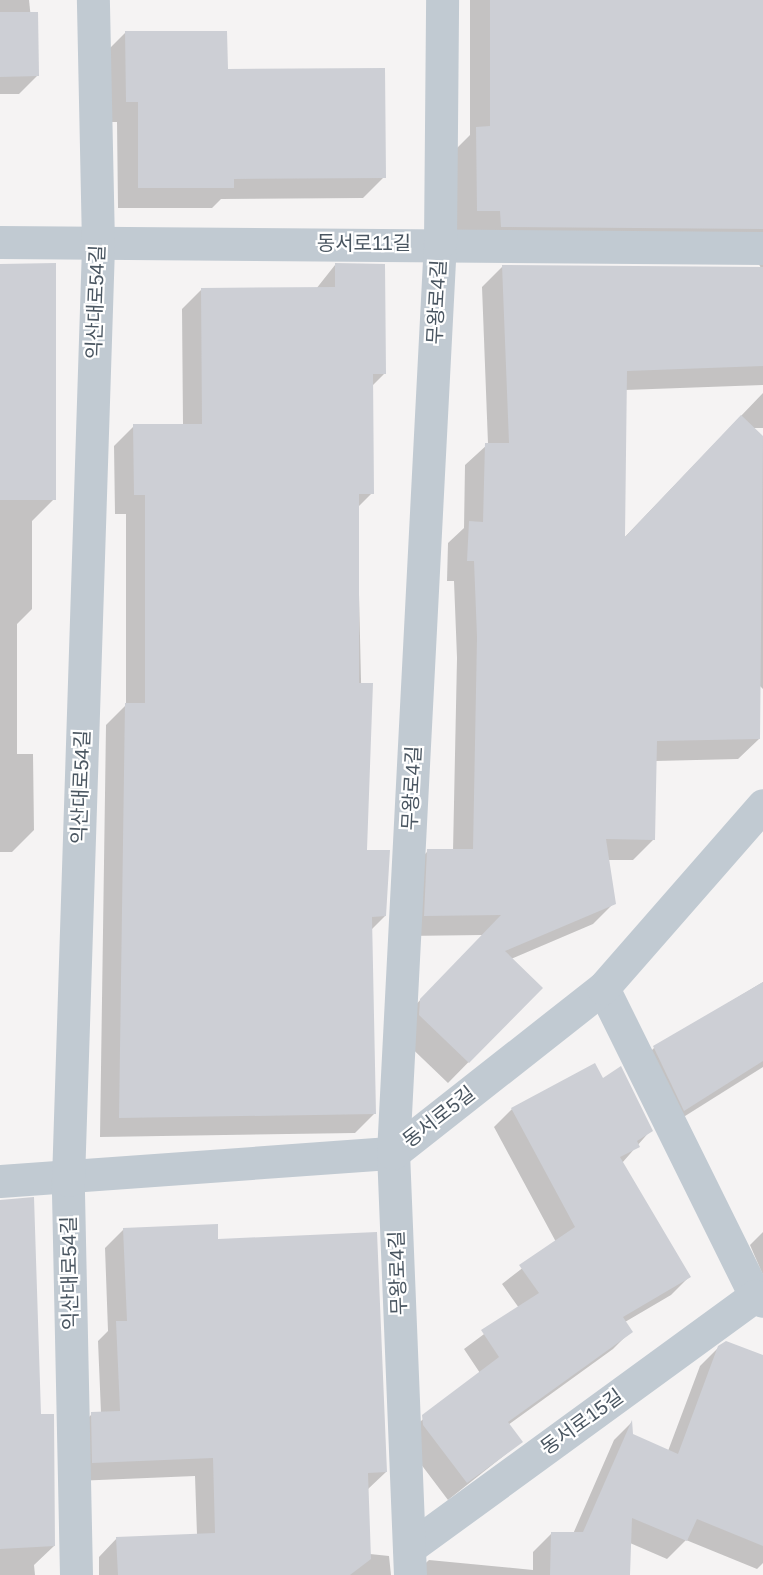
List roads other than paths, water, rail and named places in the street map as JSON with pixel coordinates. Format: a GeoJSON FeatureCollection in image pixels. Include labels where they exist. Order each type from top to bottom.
{"type":"FeatureCollection","features":[{"type":"Feature","properties":{"kind":"street","name":"익산대로54길"},"geometry":{"type":"LineString","coordinates":[[76,1575],[68,1180],[98,244],[93,0]]}},
{"type":"Feature","properties":{"kind":"street","name":"무왕로4길"},"geometry":{"type":"LineString","coordinates":[[410,1561],[393,1153],[440,242],[442,0]]}},
{"type":"Feature","properties":{"kind":"street","name":"동서로11길"},"geometry":{"type":"LineString","coordinates":[[0,242],[98,244],[440,242],[763,248]]}},
{"type":"Feature","properties":{"kind":"street","name":"동서로5길"},"geometry":{"type":"LineString","coordinates":[[0,1181],[68,1180],[393,1153],[603,988],[763,805]]}},
{"type":"Feature","properties":{"kind":"street","name":"동서로15길"},"geometry":{"type":"LineString","coordinates":[[410,1561],[759,1298],[603,988]]}}]}
